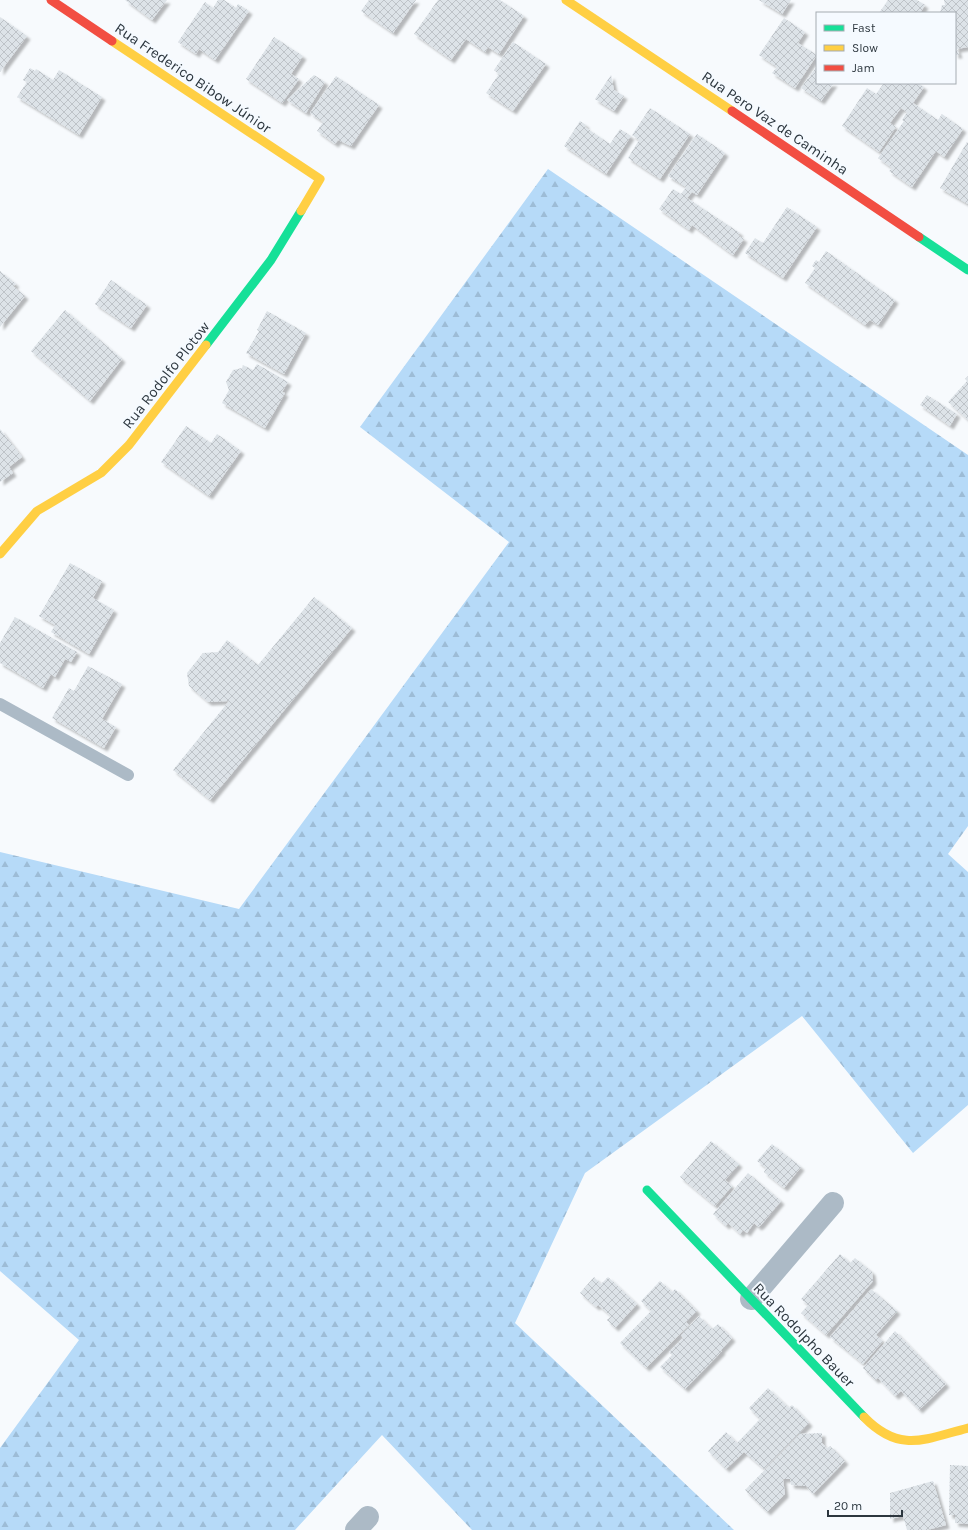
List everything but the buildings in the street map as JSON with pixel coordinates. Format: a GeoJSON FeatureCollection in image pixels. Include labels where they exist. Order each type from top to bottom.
{"type":"FeatureCollection","features":[{"type":"Feature","properties":{"kind":"street","name":"Rua Frederico Bibow Júnior"},"geometry":{"type":"LineString","coordinates":[[51,0],[320,179]]}},
{"type":"Feature","properties":{"kind":"street","name":"Rua Pero Vaz de Caminha"},"geometry":{"type":"LineString","coordinates":[[566,0],[968,270]]}},
{"type":"Feature","properties":{"kind":"street","name":"Rua Rodolfo Plotow"},"geometry":{"type":"LineString","coordinates":[[0,554],[37,511],[70,493],[101,473],[129,445],[158,411],[271,260],[320,179]]}},
{"type":"Feature","properties":{"kind":"street","name":"Rua Rodolpho Bauer"},"geometry":{"type":"LineString","coordinates":[[647,1190],[866,1420],[882,1433],[899,1440],[914,1440],[968,1428]]}},
{"type":"Feature","properties":{"kind":"street"},"geometry":{"type":"LineString","coordinates":[[751,1299],[833,1203]]}},
{"type":"Feature","properties":{"kind":"lane"},"geometry":{"type":"LineString","coordinates":[[0,704],[128,775]]}},
{"type":"Feature","properties":{"kind":"green space"},"geometry":{"type":"Polygon","coordinates":[[[548,169],[968,455],[968,826],[948,854],[968,872],[968,1105],[913,1153],[802,1016],[585,1173],[515,1323],[734,1530],[472,1530],[382,1435],[295,1530],[0,1530],[0,1448],[79,1340],[0,1271],[0,852],[239,909],[509,542],[360,427],[548,169]]]}},
{"type":"Feature","properties":{"kind":"traffic: fast"},"geometry":{"type":"LineString","coordinates":[[206,345],[271,260],[301,211]]}},
{"type":"Feature","properties":{"kind":"traffic: fast"},"geometry":{"type":"LineString","coordinates":[[919,237],[968,270]]}},
{"type":"Feature","properties":{"kind":"traffic: fast"},"geometry":{"type":"LineString","coordinates":[[647,1190],[864,1417]]}},
{"type":"Feature","properties":{"kind":"traffic: slow"},"geometry":{"type":"LineString","coordinates":[[566,0],[732,111]]}},
{"type":"Feature","properties":{"kind":"traffic: slow"},"geometry":{"type":"LineString","coordinates":[[112,41],[320,179],[301,211]]}},
{"type":"Feature","properties":{"kind":"traffic: slow"},"geometry":{"type":"LineString","coordinates":[[0,554],[37,511],[101,473],[129,445],[206,345]]}},
{"type":"Feature","properties":{"kind":"traffic: slow"},"geometry":{"type":"LineString","coordinates":[[864,1417],[877,1429],[889,1436],[901,1440],[926,1439],[968,1428]]}},
{"type":"Feature","properties":{"kind":"traffic: jam"},"geometry":{"type":"LineString","coordinates":[[51,0],[112,41]]}},
{"type":"Feature","properties":{"kind":"traffic: jam"},"geometry":{"type":"LineString","coordinates":[[732,111],[919,237]]}}]}
